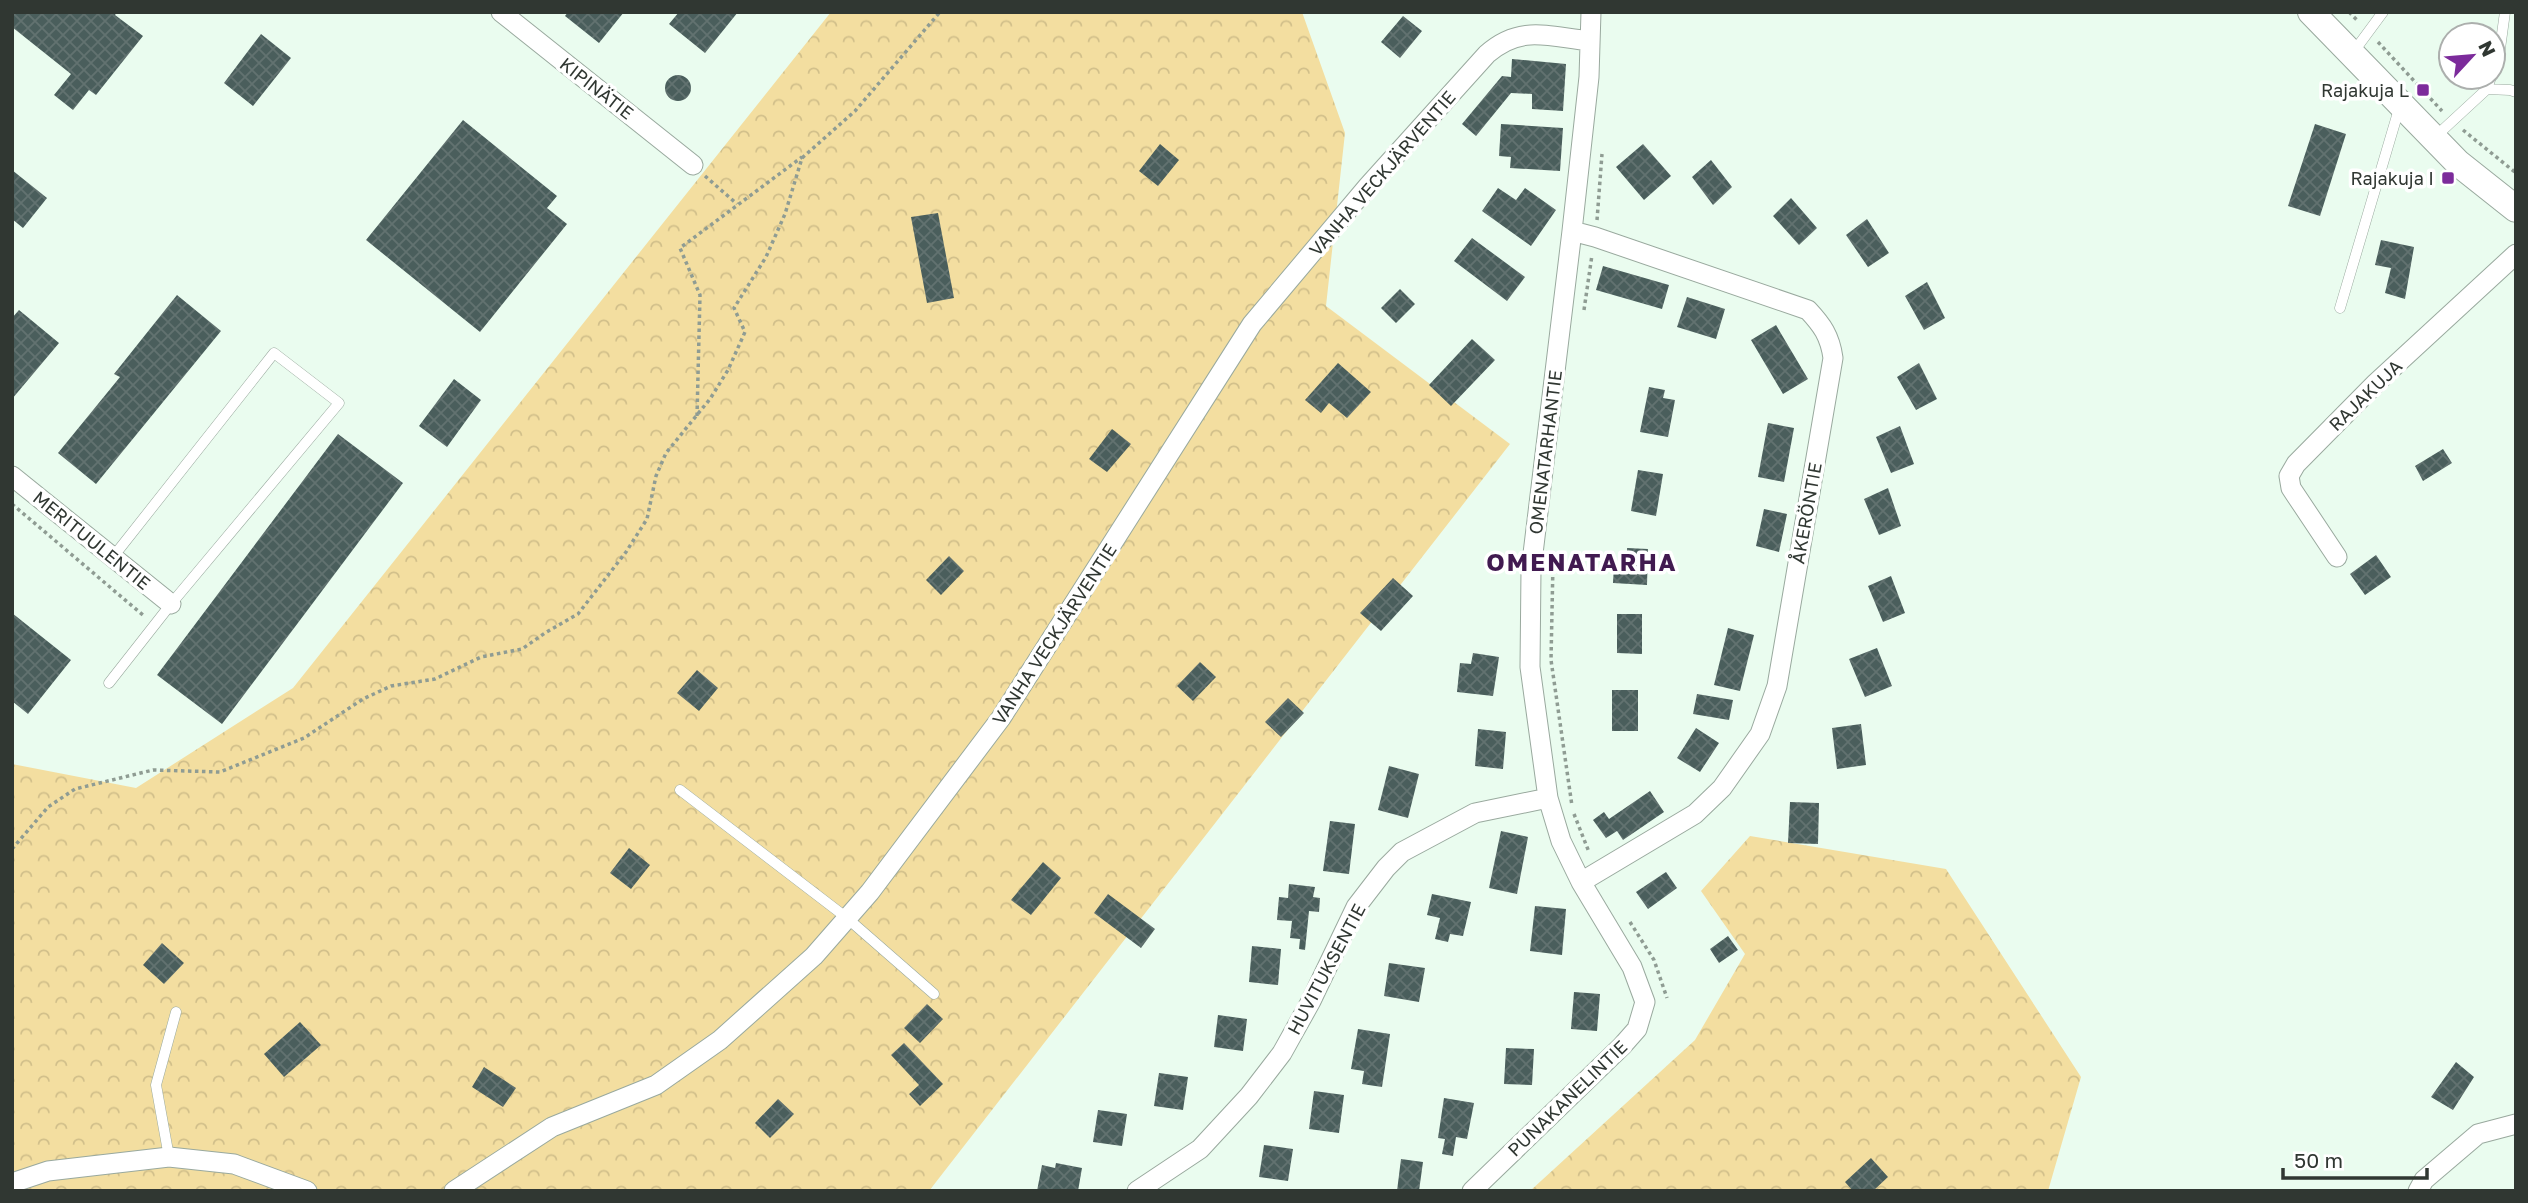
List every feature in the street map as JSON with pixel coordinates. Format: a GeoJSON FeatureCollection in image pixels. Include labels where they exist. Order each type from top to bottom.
{"type":"FeatureCollection","features":[{"type":"Feature","properties":{"kind":"street","name":"KIPINÄTIE"},"geometry":{"type":"LineString","coordinates":[[501,12],[693,165]]}},
{"type":"Feature","properties":{"kind":"street","name":"OMENATARHANTIE"},"geometry":{"type":"LineString","coordinates":[[1591,12],[1572,231],[1531,570],[1530,667],[1548,799],[1561,841],[1589,877],[1604,921]]}},
{"type":"Feature","properties":{"kind":"street"},"geometry":{"type":"LineString","coordinates":[[2311,12],[2401,105],[2443,130],[2458,163],[2516,209]]}},
{"type":"Feature","properties":{"kind":"street","name":"VANHA VECKJÄRVENTIE"},"geometry":{"type":"LineString","coordinates":[[454,1191],[552,1127],[656,1086],[720,1040],[814,956],[870,892],[1001,718],[1252,324],[1368,186],[1501,41],[1531,33],[1590,41]]}},
{"type":"Feature","properties":{"kind":"street","name":"ÅKERÖNTIE"},"geometry":{"type":"LineString","coordinates":[[1572,231],[1808,310],[1824,327],[1833,358],[1777,686],[1760,734],[1722,788],[1695,814],[1589,877]]}},
{"type":"Feature","properties":{"kind":"street","name":"RAJAKUJA"},"geometry":{"type":"LineString","coordinates":[[2337,557],[2291,488],[2289,476],[2295,464],[2376,383],[2516,254]]}},
{"type":"Feature","properties":{"kind":"street","name":"MERITUULENTIE"},"geometry":{"type":"LineString","coordinates":[[12,476],[171,604]]}},
{"type":"Feature","properties":{"kind":"street","name":"HUVITUKSENTIE"},"geometry":{"type":"LineString","coordinates":[[1136,1191],[1200,1149],[1249,1096],[1282,1053],[1356,907],[1402,852],[1475,813],[1548,799]]}},
{"type":"Feature","properties":{"kind":"street","name":"PUNAKANELINTIE"},"geometry":{"type":"LineString","coordinates":[[1472,1191],[1637,1029],[1645,1002],[1632,967],[1604,921]]}},
{"type":"Feature","properties":{"kind":"street"},"geometry":{"type":"LineString","coordinates":[[2418,1191],[2424,1180],[2478,1134],[2516,1124]]}},
{"type":"Feature","properties":{"kind":"street"},"geometry":{"type":"LineString","coordinates":[[12,1183],[48,1171],[169,1157],[234,1164],[307,1191]]}},
{"type":"Feature","properties":{"kind":"lane"},"geometry":{"type":"LineString","coordinates":[[2352,54],[2383,12]]}},
{"type":"Feature","properties":{"kind":"lane"},"geometry":{"type":"LineString","coordinates":[[2443,130],[2485,91]]}},
{"type":"Feature","properties":{"kind":"lane"},"geometry":{"type":"LineString","coordinates":[[2340,308],[2401,105]]}},
{"type":"Feature","properties":{"kind":"lane"},"geometry":{"type":"LineString","coordinates":[[109,683],[171,604],[339,403],[274,353],[113,558]]}},
{"type":"Feature","properties":{"kind":"lane"},"geometry":{"type":"LineString","coordinates":[[680,790],[847,918],[934,994]]}},
{"type":"Feature","properties":{"kind":"lane"},"geometry":{"type":"LineString","coordinates":[[169,1157],[156,1085],[176,1012]]}},
{"type":"Feature","properties":{"kind":"path"},"geometry":{"type":"LineString","coordinates":[[12,849],[48,807],[75,789],[153,770],[220,772],[304,738],[363,699],[391,686],[435,680],[481,657],[522,649],[545,632],[578,614],[626,552],[646,519],[656,476],[666,453],[696,418],[728,370],[745,332],[734,308],[766,257],[785,214],[802,158],[855,111],[940,12]]}},
{"type":"Feature","properties":{"kind":"path"},"geometry":{"type":"LineString","coordinates":[[2349,12],[2369,33],[2443,130],[2516,173]]}},
{"type":"Feature","properties":{"kind":"path"},"geometry":{"type":"LineString","coordinates":[[1582,317],[1595,237],[1602,153]]}},
{"type":"Feature","properties":{"kind":"path"},"geometry":{"type":"LineString","coordinates":[[696,418],[700,295],[680,248],[807,154]]}},
{"type":"Feature","properties":{"kind":"path"},"geometry":{"type":"LineString","coordinates":[[693,165],[737,204]]}},
{"type":"Feature","properties":{"kind":"path"},"geometry":{"type":"LineString","coordinates":[[12,504],[155,625]]}},
{"type":"Feature","properties":{"kind":"path"},"geometry":{"type":"LineString","coordinates":[[1553,562],[1551,660],[1572,808],[1589,877]]}},
{"type":"Feature","properties":{"kind":"path"},"geometry":{"type":"LineString","coordinates":[[1626,917],[1654,960],[1667,998]]}},
{"type":"Feature","properties":{"kind":"green space"},"geometry":{"type":"Polygon","coordinates":[[[831,12],[1302,12],[1345,133],[1326,306],[1510,444],[929,1191],[12,1191],[12,764],[136,788],[293,688],[831,12]]]}},
{"type":"Feature","properties":{"kind":"green space"},"geometry":{"type":"Polygon","coordinates":[[[1750,836],[1946,869],[2081,1077],[2048,1191],[1530,1191],[1695,1040],[1745,954],[1701,891],[1750,836]]]}},
{"type":"Feature","properties":{"kind":"building"},"geometry":{"type":"Polygon","coordinates":[[[12,12],[117,12],[115,15],[143,36],[96,95],[89,90],[73,110],[54,95],[71,74],[12,27],[12,12]]]}},
{"type":"Feature","properties":{"kind":"building"},"geometry":{"type":"Polygon","coordinates":[[[568,12],[624,12],[599,43],[565,16],[568,12]]]}},
{"type":"Feature","properties":{"kind":"building"},"geometry":{"type":"Polygon","coordinates":[[[679,12],[738,12],[705,53],[669,24],[679,12]]]}},
{"type":"Feature","properties":{"kind":"building"},"geometry":{"type":"Polygon","coordinates":[[[1403,16],[1422,31],[1400,58],[1381,42],[1403,16]]]}},
{"type":"Feature","properties":{"kind":"building"},"geometry":{"type":"Polygon","coordinates":[[[261,34],[291,58],[253,106],[224,83],[261,34]]]}},
{"type":"Feature","properties":{"kind":"building"},"geometry":{"type":"Polygon","coordinates":[[[1512,59],[1566,64],[1563,111],[1532,109],[1532,94],[1511,93],[1476,136],[1462,124],[1502,76],[1511,77],[1512,59]]]}},
{"type":"Feature","properties":{"kind":"building"},"geometry":{"type":"Polygon","coordinates":[[[678,75],[687,79],[691,88],[687,97],[678,101],[669,97],[665,88],[669,79],[678,75]]]}},
{"type":"Feature","properties":{"kind":"building"},"geometry":{"type":"Polygon","coordinates":[[[463,120],[557,196],[547,208],[567,224],[480,332],[366,240],[463,120]]]}},
{"type":"Feature","properties":{"kind":"building"},"geometry":{"type":"Polygon","coordinates":[[[1501,124],[1563,128],[1560,171],[1510,168],[1511,157],[1499,156],[1501,124]]]}},
{"type":"Feature","properties":{"kind":"building"},"geometry":{"type":"Polygon","coordinates":[[[2315,124],[2346,134],[2320,216],[2288,206],[2315,124]]]}},
{"type":"Feature","properties":{"kind":"building"},"geometry":{"type":"Polygon","coordinates":[[[1160,144],[1179,160],[1158,186],[1139,171],[1160,144]]]}},
{"type":"Feature","properties":{"kind":"building"},"geometry":{"type":"Polygon","coordinates":[[[1643,144],[1671,176],[1644,200],[1616,167],[1643,144]]]}},
{"type":"Feature","properties":{"kind":"building"},"geometry":{"type":"Polygon","coordinates":[[[1711,160],[1732,187],[1713,205],[1692,177],[1711,160]]]}},
{"type":"Feature","properties":{"kind":"building"},"geometry":{"type":"Polygon","coordinates":[[[12,170],[47,198],[23,228],[12,219],[12,170]]]}},
{"type":"Feature","properties":{"kind":"building"},"geometry":{"type":"Polygon","coordinates":[[[1498,188],[1516,200],[1525,188],[1556,210],[1531,246],[1482,211],[1498,188]]]}},
{"type":"Feature","properties":{"kind":"building"},"geometry":{"type":"Polygon","coordinates":[[[1791,198],[1817,228],[1799,245],[1773,216],[1791,198]]]}},
{"type":"Feature","properties":{"kind":"building"},"geometry":{"type":"Polygon","coordinates":[[[938,213],[954,298],[927,303],[911,217],[938,213]]]}},
{"type":"Feature","properties":{"kind":"building"},"geometry":{"type":"Polygon","coordinates":[[[1867,219],[1889,253],[1868,267],[1846,235],[1867,219]]]}},
{"type":"Feature","properties":{"kind":"building"},"geometry":{"type":"Polygon","coordinates":[[[1472,238],[1525,277],[1507,301],[1454,261],[1472,238]]]}},
{"type":"Feature","properties":{"kind":"building"},"geometry":{"type":"Polygon","coordinates":[[[2381,240],[2414,247],[2405,299],[2385,293],[2391,268],[2375,265],[2381,240]]]}},
{"type":"Feature","properties":{"kind":"building"},"geometry":{"type":"Polygon","coordinates":[[[1603,266],[1669,285],[1662,309],[1596,290],[1603,266]]]}},
{"type":"Feature","properties":{"kind":"building"},"geometry":{"type":"Polygon","coordinates":[[[1927,282],[1945,318],[1924,330],[1905,296],[1927,282]]]}},
{"type":"Feature","properties":{"kind":"building"},"geometry":{"type":"Polygon","coordinates":[[[1400,289],[1415,304],[1396,323],[1381,308],[1400,289]]]}},
{"type":"Feature","properties":{"kind":"building"},"geometry":{"type":"Polygon","coordinates":[[[177,295],[221,331],[96,484],[58,453],[120,377],[114,374],[177,295]]]}},
{"type":"Feature","properties":{"kind":"building"},"geometry":{"type":"Polygon","coordinates":[[[1687,297],[1725,309],[1716,339],[1677,327],[1687,297]]]}},
{"type":"Feature","properties":{"kind":"building"},"geometry":{"type":"Polygon","coordinates":[[[19,310],[59,343],[12,399],[12,318],[19,310]]]}},
{"type":"Feature","properties":{"kind":"building"},"geometry":{"type":"Polygon","coordinates":[[[1776,325],[1808,379],[1783,394],[1751,340],[1776,325]]]}},
{"type":"Feature","properties":{"kind":"building"},"geometry":{"type":"Polygon","coordinates":[[[1472,339],[1495,360],[1451,406],[1429,385],[1472,339]]]}},
{"type":"Feature","properties":{"kind":"building"},"geometry":{"type":"Polygon","coordinates":[[[1338,363],[1371,392],[1347,418],[1329,403],[1321,413],[1305,400],[1338,363]]]}},
{"type":"Feature","properties":{"kind":"building"},"geometry":{"type":"Polygon","coordinates":[[[1919,363],[1937,399],[1916,410],[1897,377],[1919,363]]]}},
{"type":"Feature","properties":{"kind":"building"},"geometry":{"type":"Polygon","coordinates":[[[454,379],[481,400],[447,447],[419,426],[454,379]]]}},
{"type":"Feature","properties":{"kind":"building"},"geometry":{"type":"Polygon","coordinates":[[[1649,387],[1665,390],[1663,398],[1675,400],[1668,437],[1640,432],[1649,387]]]}},
{"type":"Feature","properties":{"kind":"building"},"geometry":{"type":"Polygon","coordinates":[[[1768,423],[1794,428],[1784,482],[1758,477],[1768,423]]]}},
{"type":"Feature","properties":{"kind":"building"},"geometry":{"type":"Polygon","coordinates":[[[1900,426],[1914,464],[1891,473],[1876,437],[1900,426]]]}},
{"type":"Feature","properties":{"kind":"building"},"geometry":{"type":"Polygon","coordinates":[[[1112,429],[1131,444],[1107,472],[1089,459],[1112,429]]]}},
{"type":"Feature","properties":{"kind":"building"},"geometry":{"type":"Polygon","coordinates":[[[338,434],[403,483],[222,724],[157,675],[338,434]]]}},
{"type":"Feature","properties":{"kind":"building"},"geometry":{"type":"Polygon","coordinates":[[[2443,449],[2452,463],[2423,481],[2415,466],[2443,449]]]}},
{"type":"Feature","properties":{"kind":"building"},"geometry":{"type":"Polygon","coordinates":[[[1638,470],[1663,474],[1656,516],[1631,511],[1638,470]]]}},
{"type":"Feature","properties":{"kind":"building"},"geometry":{"type":"Polygon","coordinates":[[[1888,488],[1901,526],[1879,535],[1864,499],[1888,488]]]}},
{"type":"Feature","properties":{"kind":"building"},"geometry":{"type":"Polygon","coordinates":[[[1764,509],[1787,514],[1779,552],[1756,546],[1764,509]]]}},
{"type":"Feature","properties":{"kind":"building"},"geometry":{"type":"Polygon","coordinates":[[[1627,548],[1648,549],[1647,585],[1613,583],[1614,564],[1627,565],[1627,548]]]}},
{"type":"Feature","properties":{"kind":"building"},"geometry":{"type":"Polygon","coordinates":[[[2376,555],[2391,577],[2365,595],[2350,574],[2376,555]]]}},
{"type":"Feature","properties":{"kind":"building"},"geometry":{"type":"Polygon","coordinates":[[[949,556],[964,571],[941,595],[926,580],[949,556]]]}},
{"type":"Feature","properties":{"kind":"building"},"geometry":{"type":"Polygon","coordinates":[[[1891,576],[1905,613],[1883,622],[1868,586],[1891,576]]]}},
{"type":"Feature","properties":{"kind":"building"},"geometry":{"type":"Polygon","coordinates":[[[1393,578],[1413,596],[1381,631],[1360,613],[1393,578]]]}},
{"type":"Feature","properties":{"kind":"building"},"geometry":{"type":"Polygon","coordinates":[[[12,613],[71,660],[28,714],[12,701],[12,613]]]}},
{"type":"Feature","properties":{"kind":"building"},"geometry":{"type":"Polygon","coordinates":[[[1617,614],[1642,614],[1642,654],[1617,653],[1617,614]]]}},
{"type":"Feature","properties":{"kind":"building"},"geometry":{"type":"Polygon","coordinates":[[[1728,628],[1754,635],[1740,691],[1714,685],[1728,628]]]}},
{"type":"Feature","properties":{"kind":"building"},"geometry":{"type":"Polygon","coordinates":[[[1877,648],[1892,686],[1865,697],[1849,659],[1877,648]]]}},
{"type":"Feature","properties":{"kind":"building"},"geometry":{"type":"Polygon","coordinates":[[[1473,653],[1499,657],[1493,696],[1457,692],[1460,663],[1471,664],[1473,653]]]}},
{"type":"Feature","properties":{"kind":"building"},"geometry":{"type":"Polygon","coordinates":[[[1200,662],[1216,677],[1193,701],[1177,686],[1200,662]]]}},
{"type":"Feature","properties":{"kind":"building"},"geometry":{"type":"Polygon","coordinates":[[[697,670],[718,688],[699,711],[677,693],[697,670]]]}},
{"type":"Feature","properties":{"kind":"building"},"geometry":{"type":"Polygon","coordinates":[[[1612,690],[1638,690],[1638,731],[1612,731],[1612,690]]]}},
{"type":"Feature","properties":{"kind":"building"},"geometry":{"type":"Polygon","coordinates":[[[1697,694],[1733,700],[1729,720],[1693,714],[1697,694]]]}},
{"type":"Feature","properties":{"kind":"building"},"geometry":{"type":"Polygon","coordinates":[[[1288,698],[1304,713],[1281,737],[1265,722],[1288,698]]]}},
{"type":"Feature","properties":{"kind":"building"},"geometry":{"type":"Polygon","coordinates":[[[1861,724],[1866,765],[1837,769],[1832,728],[1861,724]]]}},
{"type":"Feature","properties":{"kind":"building"},"geometry":{"type":"Polygon","coordinates":[[[1696,728],[1719,743],[1700,772],[1677,758],[1696,728]]]}},
{"type":"Feature","properties":{"kind":"building"},"geometry":{"type":"Polygon","coordinates":[[[1478,729],[1506,732],[1503,769],[1475,766],[1478,729]]]}},
{"type":"Feature","properties":{"kind":"building"},"geometry":{"type":"Polygon","coordinates":[[[1389,766],[1419,774],[1408,818],[1378,810],[1389,766]]]}},
{"type":"Feature","properties":{"kind":"building"},"geometry":{"type":"Polygon","coordinates":[[[1650,791],[1664,812],[1623,840],[1617,831],[1606,838],[1593,820],[1604,812],[1609,819],[1650,791]]]}},
{"type":"Feature","properties":{"kind":"building"},"geometry":{"type":"Polygon","coordinates":[[[1790,802],[1819,803],[1818,844],[1788,843],[1790,802]]]}},
{"type":"Feature","properties":{"kind":"building"},"geometry":{"type":"Polygon","coordinates":[[[1330,821],[1355,824],[1349,874],[1323,871],[1330,821]]]}},
{"type":"Feature","properties":{"kind":"building"},"geometry":{"type":"Polygon","coordinates":[[[1501,831],[1528,837],[1517,894],[1489,888],[1501,831]]]}},
{"type":"Feature","properties":{"kind":"building"},"geometry":{"type":"Polygon","coordinates":[[[629,848],[650,865],[631,889],[610,873],[629,848]]]}},
{"type":"Feature","properties":{"kind":"building"},"geometry":{"type":"Polygon","coordinates":[[[1043,862],[1061,878],[1031,915],[1011,900],[1043,862]]]}},
{"type":"Feature","properties":{"kind":"building"},"geometry":{"type":"Polygon","coordinates":[[[1666,872],[1677,888],[1648,909],[1636,892],[1666,872]]]}},
{"type":"Feature","properties":{"kind":"building"},"geometry":{"type":"Polygon","coordinates":[[[1289,884],[1315,887],[1313,897],[1320,898],[1319,912],[1309,911],[1305,950],[1299,949],[1300,939],[1290,938],[1292,921],[1277,920],[1279,897],[1288,898],[1289,884]]]}},
{"type":"Feature","properties":{"kind":"building"},"geometry":{"type":"Polygon","coordinates":[[[1108,894],[1155,929],[1141,948],[1094,913],[1108,894]]]}},
{"type":"Feature","properties":{"kind":"building"},"geometry":{"type":"Polygon","coordinates":[[[1432,894],[1471,902],[1463,936],[1450,934],[1448,942],[1435,939],[1440,918],[1427,915],[1432,894]]]}},
{"type":"Feature","properties":{"kind":"building"},"geometry":{"type":"Polygon","coordinates":[[[1535,906],[1566,909],[1562,955],[1530,951],[1535,906]]]}},
{"type":"Feature","properties":{"kind":"building"},"geometry":{"type":"Polygon","coordinates":[[[1728,936],[1738,950],[1719,963],[1710,949],[1728,936]]]}},
{"type":"Feature","properties":{"kind":"building"},"geometry":{"type":"Polygon","coordinates":[[[162,943],[184,963],[164,984],[143,965],[162,943]]]}},
{"type":"Feature","properties":{"kind":"building"},"geometry":{"type":"Polygon","coordinates":[[[1252,946],[1281,949],[1278,985],[1249,982],[1252,946]]]}},
{"type":"Feature","properties":{"kind":"building"},"geometry":{"type":"Polygon","coordinates":[[[1389,963],[1425,968],[1419,1002],[1384,996],[1389,963]]]}},
{"type":"Feature","properties":{"kind":"building"},"geometry":{"type":"Polygon","coordinates":[[[1574,992],[1600,994],[1597,1031],[1571,1029],[1574,992]]]}},
{"type":"Feature","properties":{"kind":"building"},"geometry":{"type":"Polygon","coordinates":[[[927,1004],[943,1019],[920,1043],[904,1028],[927,1004]]]}},
{"type":"Feature","properties":{"kind":"building"},"geometry":{"type":"Polygon","coordinates":[[[1218,1015],[1247,1019],[1243,1051],[1214,1047],[1218,1015]]]}},
{"type":"Feature","properties":{"kind":"building"},"geometry":{"type":"Polygon","coordinates":[[[300,1022],[321,1045],[284,1077],[264,1054],[300,1022]]]}},
{"type":"Feature","properties":{"kind":"building"},"geometry":{"type":"Polygon","coordinates":[[[1358,1029],[1390,1034],[1382,1087],[1362,1084],[1364,1071],[1351,1069],[1358,1029]]]}},
{"type":"Feature","properties":{"kind":"building"},"geometry":{"type":"Polygon","coordinates":[[[904,1043],[943,1084],[920,1106],[909,1094],[919,1085],[891,1055],[904,1043]]]}},
{"type":"Feature","properties":{"kind":"building"},"geometry":{"type":"Polygon","coordinates":[[[1506,1048],[1534,1049],[1532,1085],[1504,1084],[1506,1048]]]}},
{"type":"Feature","properties":{"kind":"building"},"geometry":{"type":"Polygon","coordinates":[[[2456,1062],[2474,1077],[2453,1110],[2431,1097],[2456,1062]]]}},
{"type":"Feature","properties":{"kind":"building"},"geometry":{"type":"Polygon","coordinates":[[[484,1067],[516,1088],[503,1107],[472,1087],[484,1067]]]}},
{"type":"Feature","properties":{"kind":"building"},"geometry":{"type":"Polygon","coordinates":[[[1159,1073],[1188,1077],[1183,1110],[1154,1106],[1159,1073]]]}},
{"type":"Feature","properties":{"kind":"building"},"geometry":{"type":"Polygon","coordinates":[[[1314,1091],[1344,1095],[1339,1133],[1309,1129],[1314,1091]]]}},
{"type":"Feature","properties":{"kind":"building"},"geometry":{"type":"Polygon","coordinates":[[[1444,1098],[1474,1103],[1467,1139],[1456,1137],[1453,1156],[1442,1154],[1445,1139],[1438,1138],[1444,1098]]]}},
{"type":"Feature","properties":{"kind":"building"},"geometry":{"type":"Polygon","coordinates":[[[778,1099],[794,1114],[770,1138],[755,1123],[778,1099]]]}},
{"type":"Feature","properties":{"kind":"building"},"geometry":{"type":"Polygon","coordinates":[[[1098,1110],[1127,1114],[1122,1146],[1093,1142],[1098,1110]]]}},
{"type":"Feature","properties":{"kind":"building"},"geometry":{"type":"Polygon","coordinates":[[[1264,1145],[1293,1149],[1288,1181],[1259,1177],[1264,1145]]]}},
{"type":"Feature","properties":{"kind":"building"},"geometry":{"type":"Polygon","coordinates":[[[1871,1158],[1888,1177],[1873,1191],[1853,1191],[1845,1182],[1871,1158]]]}},
{"type":"Feature","properties":{"kind":"building"},"geometry":{"type":"Polygon","coordinates":[[[1401,1159],[1423,1162],[1419,1191],[1397,1191],[1401,1159]]]}},
{"type":"Feature","properties":{"kind":"building"},"geometry":{"type":"Polygon","coordinates":[[[1056,1163],[1082,1168],[1078,1191],[1037,1191],[1042,1165],[1055,1168],[1056,1163]]]}},
{"type":"Feature","properties":{"kind":"place","name":"Rajakuja L"},"geometry":{"type":"Point","coordinates":[2423,90]}},
{"type":"Feature","properties":{"kind":"place","name":"Rajakuja I"},"geometry":{"type":"Point","coordinates":[2448,178]}},
{"type":"Feature","properties":{"kind":"district","name":"OMENATARHA"},"geometry":{"type":"Point","coordinates":[1582,561]}}]}
